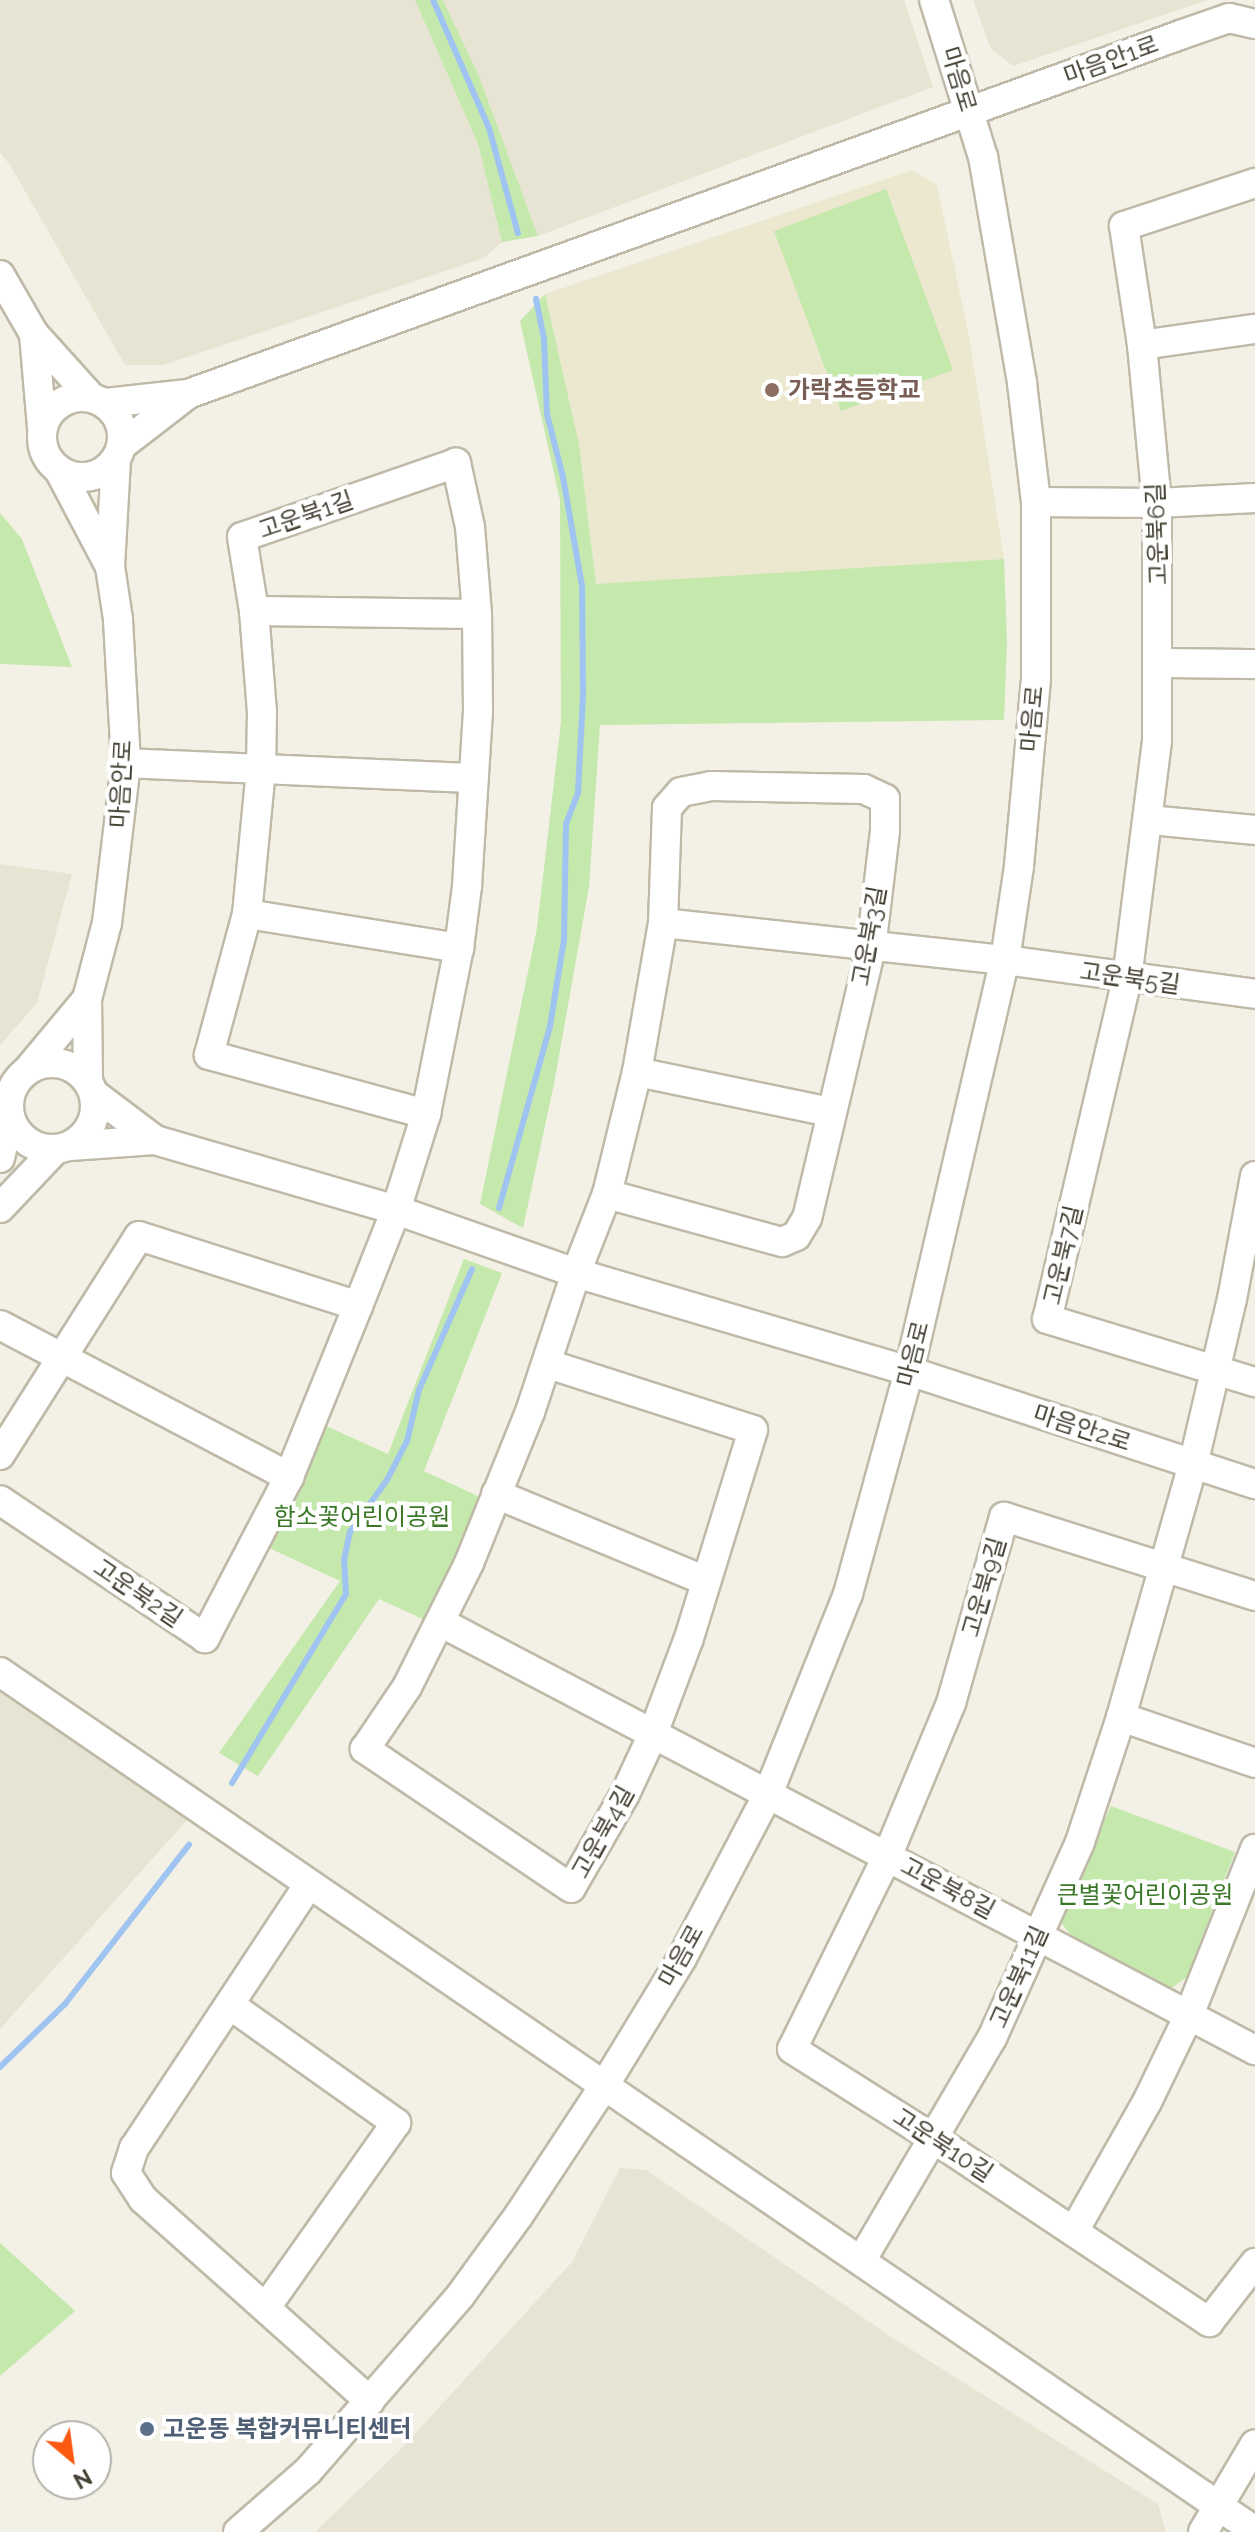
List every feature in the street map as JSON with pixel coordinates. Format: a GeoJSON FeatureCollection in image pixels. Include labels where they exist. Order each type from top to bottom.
{"type":"FeatureCollection","features":[{"type":"Feature","properties":{"kind":"street","name":"마음로"},"geometry":{"type":"LineString","coordinates":[[238,2532],[308,2471],[460,2296],[519,2215],[604,2086],[682,1958],[768,1794],[848,1594],[909,1371],[1005,960],[1019,866],[1036,678],[1036,502],[1020,367],[983,157],[934,0]]}},
{"type":"Feature","properties":{"kind":"street","name":"마음안1로"},"geometry":{"type":"LineString","coordinates":[[188,394],[1229,18],[1255,24]]}},
{"type":"Feature","properties":{"kind":"street","name":"고운북6길"},"geometry":{"type":"LineString","coordinates":[[1127,979],[1149,820],[1160,663],[1157,503],[1142,345],[1124,226],[1255,183]]}},
{"type":"Feature","properties":{"kind":"street"},"geometry":{"type":"LineString","coordinates":[[0,275],[34,334],[120,422],[110,567]]}},
{"type":"Feature","properties":{"kind":"street"},"geometry":{"type":"LineString","coordinates":[[1142,345],[1255,329]]}},
{"type":"Feature","properties":{"kind":"street"},"geometry":{"type":"LineString","coordinates":[[34,334],[44,452],[59,470],[110,567]]}},
{"type":"Feature","properties":{"kind":"street"},"geometry":{"type":"LineString","coordinates":[[42,428],[47,416],[66,399],[188,394]]}},
{"type":"Feature","properties":{"kind":"street"},"geometry":{"type":"LineString","coordinates":[[59,470],[70,476],[96,475],[188,394]]}},
{"type":"Feature","properties":{"kind":"street","name":"고운북1길"},"geometry":{"type":"LineString","coordinates":[[396,1210],[426,1114],[459,948],[474,778],[478,709],[477,614],[470,527],[456,463],[242,537],[254,611],[262,712],[261,769],[247,914],[209,1055],[426,1114]]}},
{"type":"Feature","properties":{"kind":"street"},"geometry":{"type":"LineString","coordinates":[[1036,502],[1157,503],[1255,498]]}},
{"type":"Feature","properties":{"kind":"street","name":"마음안로"},"geometry":{"type":"LineString","coordinates":[[87,999],[107,923],[126,763],[118,619],[110,567]]}},
{"type":"Feature","properties":{"kind":"street"},"geometry":{"type":"LineString","coordinates":[[254,611],[477,614]]}},
{"type":"Feature","properties":{"kind":"street"},"geometry":{"type":"LineString","coordinates":[[1160,663],[1255,664]]}},
{"type":"Feature","properties":{"kind":"street"},"geometry":{"type":"LineString","coordinates":[[126,763],[474,778]]}},
{"type":"Feature","properties":{"kind":"street","name":"고운북3길"},"geometry":{"type":"LineString","coordinates":[[711,786],[864,789],[885,799],[885,831],[871,948],[807,1218],[796,1236],[782,1242],[607,1194],[637,1072],[663,923],[667,808],[681,792],[711,786]]}},
{"type":"Feature","properties":{"kind":"street"},"geometry":{"type":"LineString","coordinates":[[1149,820],[1255,830]]}},
{"type":"Feature","properties":{"kind":"street"},"geometry":{"type":"LineString","coordinates":[[247,914],[459,948]]}},
{"type":"Feature","properties":{"kind":"street","name":"고운북5길"},"geometry":{"type":"LineString","coordinates":[[663,923],[871,948],[1005,960],[1255,994]]}},
{"type":"Feature","properties":{"kind":"street","name":"고운북7길"},"geometry":{"type":"LineString","coordinates":[[1127,979],[1047,1319],[1255,1382]]}},
{"type":"Feature","properties":{"kind":"street"},"geometry":{"type":"LineString","coordinates":[[0,1158],[10,1116],[12,1091],[87,999]]}},
{"type":"Feature","properties":{"kind":"street"},"geometry":{"type":"LineString","coordinates":[[0,1208],[62,1148],[89,1130],[96,1107],[91,1088],[87,999]]}},
{"type":"Feature","properties":{"kind":"street"},"geometry":{"type":"LineString","coordinates":[[27,1071],[52,1063],[66,1065],[155,1140]]}},
{"type":"Feature","properties":{"kind":"street"},"geometry":{"type":"LineString","coordinates":[[637,1072],[831,1112]]}},
{"type":"Feature","properties":{"kind":"street"},"geometry":{"type":"LineString","coordinates":[[10,1116],[22,1137],[43,1149],[155,1140]]}},
{"type":"Feature","properties":{"kind":"street","name":"마음안2로"},"geometry":{"type":"LineString","coordinates":[[155,1140],[396,1210],[576,1273],[909,1371],[1255,1484]]}},
{"type":"Feature","properties":{"kind":"street","name":"고운북11길"},"geometry":{"type":"LineString","coordinates":[[861,2261],[992,2038],[1080,1842],[1121,1717],[1193,1465],[1253,1207],[1255,1176]]}},
{"type":"Feature","properties":{"kind":"street","name":"고운북4길"},"geometry":{"type":"LineString","coordinates":[[548,1364],[753,1430],[689,1638],[653,1734],[619,1807],[571,1888],[365,1749],[407,1687],[469,1563],[548,1364],[576,1273],[607,1194]]}},
{"type":"Feature","properties":{"kind":"street","name":"고운북2길"},"geometry":{"type":"LineString","coordinates":[[0,1500],[205,1638],[289,1477],[396,1210]]}},
{"type":"Feature","properties":{"kind":"street"},"geometry":{"type":"LineString","coordinates":[[0,1455],[139,1236],[358,1306]]}},
{"type":"Feature","properties":{"kind":"street"},"geometry":{"type":"LineString","coordinates":[[0,1325],[289,1477]]}},
{"type":"Feature","properties":{"kind":"street"},"geometry":{"type":"LineString","coordinates":[[496,1494],[706,1581]]}},
{"type":"Feature","properties":{"kind":"street","name":"고운북9길"},"geometry":{"type":"LineString","coordinates":[[887,1857],[951,1703],[1004,1517],[1255,1596]]}},
{"type":"Feature","properties":{"kind":"street","name":"고운북8길"},"geometry":{"type":"LineString","coordinates":[[440,1622],[1255,2050]]}},
{"type":"Feature","properties":{"kind":"street"},"geometry":{"type":"LineString","coordinates":[[0,1672],[1255,2531]]}},
{"type":"Feature","properties":{"kind":"street"},"geometry":{"type":"LineString","coordinates":[[1121,1717],[1255,1763]]}},
{"type":"Feature","properties":{"kind":"street"},"geometry":{"type":"LineString","coordinates":[[1074,2231],[1147,2102],[1189,2015],[1255,1849]]}},
{"type":"Feature","properties":{"kind":"street","name":"고운북10길"},"geometry":{"type":"LineString","coordinates":[[887,1857],[792,2049],[933,2138],[1209,2322],[1255,2263]]}},
{"type":"Feature","properties":{"kind":"street"},"geometry":{"type":"LineString","coordinates":[[309,1884],[134,2148],[126,2173],[143,2199],[370,2401]]}},
{"type":"Feature","properties":{"kind":"street"},"geometry":{"type":"LineString","coordinates":[[230,2005],[396,2123],[266,2307]]}},
{"type":"Feature","properties":{"kind":"street"},"geometry":{"type":"LineString","coordinates":[[1203,2532],[1255,2444]]}},
{"type":"Feature","properties":{"kind":"shaded area"},"geometry":{"type":"Polygon","coordinates":[[[0,0],[415,0],[478,144],[502,242],[484,258],[163,365],[125,365],[10,165],[0,153],[0,0]]]}},
{"type":"Feature","properties":{"kind":"shaded area"},"geometry":{"type":"Polygon","coordinates":[[[443,0],[904,0],[933,87],[538,236],[479,76],[443,0]]]}},
{"type":"Feature","properties":{"kind":"shaded area"},"geometry":{"type":"Polygon","coordinates":[[[973,0],[1208,0],[1013,66],[991,49],[973,0]]]}},
{"type":"Feature","properties":{"kind":"shaded area","name":"가락초등학교"},"geometry":{"type":"Polygon","coordinates":[[[912,170],[937,185],[969,336],[1004,559],[596,585],[579,444],[545,294],[912,170]]]}},
{"type":"Feature","properties":{"kind":"shaded area"},"geometry":{"type":"Polygon","coordinates":[[[0,864],[72,874],[37,1003],[0,1045],[0,864]]]}},
{"type":"Feature","properties":{"kind":"shaded area"},"geometry":{"type":"Polygon","coordinates":[[[0,1692],[188,1819],[0,2029],[0,1692]]]}},
{"type":"Feature","properties":{"kind":"shaded area"},"geometry":{"type":"Polygon","coordinates":[[[620,2168],[646,2170],[899,2342],[1158,2504],[1166,2532],[315,2532],[401,2449],[572,2262],[620,2168]]]}},
{"type":"Feature","properties":{"kind":"green space"},"geometry":{"type":"Polygon","coordinates":[[[415,0],[443,0],[479,76],[538,236],[502,242],[478,144],[415,0]]]}},
{"type":"Feature","properties":{"kind":"green space"},"geometry":{"type":"Polygon","coordinates":[[[886,189],[953,370],[841,411],[774,231],[886,189]]]}},
{"type":"Feature","properties":{"kind":"green space"},"geometry":{"type":"Polygon","coordinates":[[[545,294],[579,444],[596,584],[1004,559],[1007,642],[1004,720],[600,725],[589,887],[554,1084],[523,1228],[480,1204],[537,928],[561,722],[560,500],[520,321],[545,294]]]}},
{"type":"Feature","properties":{"kind":"green space"},"geometry":{"type":"Polygon","coordinates":[[[0,513],[22,539],[72,667],[0,664],[0,513]]]}},
{"type":"Feature","properties":{"kind":"green space","name":"함소꽃어린이공원"},"geometry":{"type":"Polygon","coordinates":[[[464,1259],[502,1273],[424,1471],[482,1498],[425,1620],[379,1599],[258,1776],[219,1753],[340,1581],[267,1547],[324,1425],[388,1454],[464,1259]]]}},
{"type":"Feature","properties":{"kind":"green space","name":"큰별꽃어린이공원"},"geometry":{"type":"Polygon","coordinates":[[[1111,1806],[1235,1852],[1187,1977],[1166,1992],[1075,1940],[1058,1919],[1111,1806]]]}},
{"type":"Feature","properties":{"kind":"green space"},"geometry":{"type":"Polygon","coordinates":[[[0,2243],[75,2311],[0,2376],[0,2243]]]}},
{"type":"Feature","properties":{"kind":"waterway"},"geometry":{"type":"LineString","coordinates":[[433,0],[489,128],[518,233]]}},
{"type":"Feature","properties":{"kind":"waterway"},"geometry":{"type":"LineString","coordinates":[[499,1208],[550,1026],[564,940],[566,824],[578,792],[583,695],[582,586],[563,477],[547,414],[544,339],[536,299]]}},
{"type":"Feature","properties":{"kind":"waterway"},"geometry":{"type":"LineString","coordinates":[[232,1783],[346,1594],[344,1560],[350,1532],[387,1480],[407,1441],[419,1390],[472,1269]]}},
{"type":"Feature","properties":{"kind":"waterway"},"geometry":{"type":"LineString","coordinates":[[0,2067],[65,2004],[189,1845]]}},
{"type":"Feature","properties":{"kind":"place","name":"가락초등학교"},"geometry":{"type":"Point","coordinates":[772,390]}},
{"type":"Feature","properties":{"kind":"place","name":"고운동 복합커뮤니티센터"},"geometry":{"type":"Point","coordinates":[147,2429]}}]}
